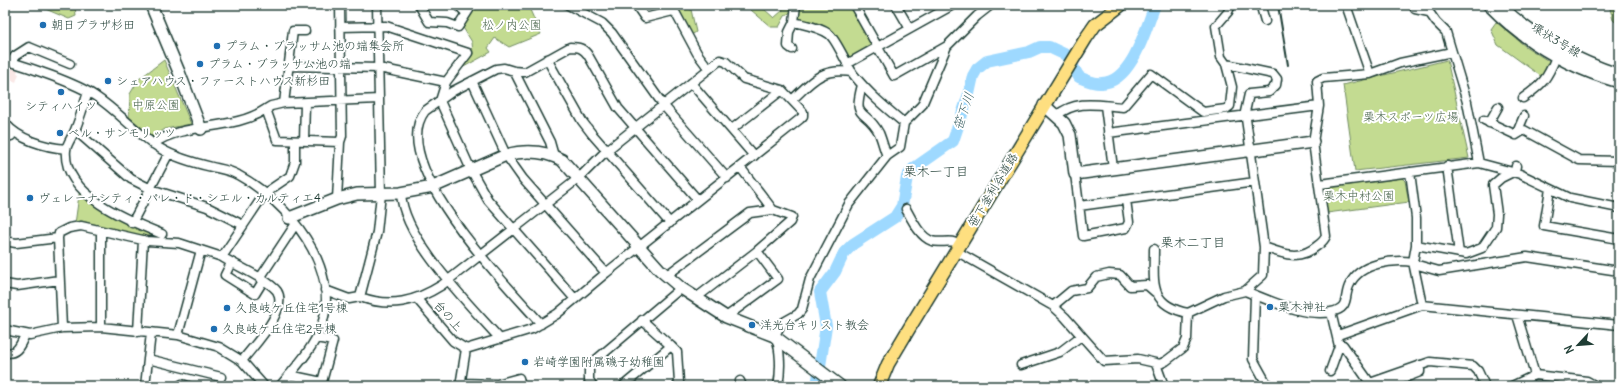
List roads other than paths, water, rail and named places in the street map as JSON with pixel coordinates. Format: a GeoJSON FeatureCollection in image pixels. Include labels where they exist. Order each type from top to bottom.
{"type":"FeatureCollection","features":[{"type":"Feature","properties":{"kind":"main road","name":"笹下釜利谷道路"},"geometry":{"type":"LineString","coordinates":[[879,386],[888,364],[1076,54],[1095,25],[1121,5]]}},
{"type":"Feature","properties":{"kind":"street"},"geometry":{"type":"LineString","coordinates":[[151,5],[177,66],[201,129]]}},
{"type":"Feature","properties":{"kind":"street"},"geometry":{"type":"LineString","coordinates":[[337,199],[340,142],[342,136],[340,5]]}},
{"type":"Feature","properties":{"kind":"street"},"geometry":{"type":"LineString","coordinates":[[360,297],[377,232],[381,194],[377,5]]}},
{"type":"Feature","properties":{"kind":"street"},"geometry":{"type":"LineString","coordinates":[[419,5],[429,22],[447,23],[458,27],[466,12],[472,5]]}},
{"type":"Feature","properties":{"kind":"street"},"geometry":{"type":"LineString","coordinates":[[458,5],[466,12]]}},
{"type":"Feature","properties":{"kind":"street"},"geometry":{"type":"LineString","coordinates":[[568,5],[602,23],[612,33],[664,106],[727,178]]}},
{"type":"Feature","properties":{"kind":"street"},"geometry":{"type":"LineString","coordinates":[[636,5],[645,18],[673,11],[675,12],[697,54],[709,69]]}},
{"type":"Feature","properties":{"kind":"street"},"geometry":{"type":"LineString","coordinates":[[792,49],[788,46],[789,32],[794,22],[796,5]]}},
{"type":"Feature","properties":{"kind":"street"},"geometry":{"type":"LineString","coordinates":[[854,5],[894,76],[948,46],[977,16],[991,5]]}},
{"type":"Feature","properties":{"kind":"street"},"geometry":{"type":"LineString","coordinates":[[896,5],[910,29]]}},
{"type":"Feature","properties":{"kind":"street"},"geometry":{"type":"LineString","coordinates":[[847,64],[910,29],[940,8],[952,5]]}},
{"type":"Feature","properties":{"kind":"street"},"geometry":{"type":"LineString","coordinates":[[1056,116],[1064,109],[1079,104],[1123,107],[1151,74],[1203,112],[1226,109],[1230,106],[1232,87],[1228,68],[1221,57],[1216,26],[1228,12],[1231,5]]}},
{"type":"Feature","properties":{"kind":"street"},"geometry":{"type":"LineString","coordinates":[[1259,5],[1262,7],[1265,22]]}},
{"type":"Feature","properties":{"kind":"street"},"geometry":{"type":"LineString","coordinates":[[1346,5],[1370,74]]}},
{"type":"Feature","properties":{"kind":"street","name":"環状3号線"},"geometry":{"type":"LineString","coordinates":[[1489,5],[1516,30],[1556,57],[1582,70],[1619,82]]}},
{"type":"Feature","properties":{"kind":"street","name":"環状3号線"},"geometry":{"type":"LineString","coordinates":[[1500,5],[1521,24],[1556,49],[1586,63],[1619,75]]}},
{"type":"Feature","properties":{"kind":"street"},"geometry":{"type":"LineString","coordinates":[[1415,9],[1429,12],[1446,32],[1467,102],[1479,163]]}},
{"type":"Feature","properties":{"kind":"street"},"geometry":{"type":"LineString","coordinates":[[794,22],[831,35],[852,72],[871,96],[904,123]]}},
{"type":"Feature","properties":{"kind":"street"},"geometry":{"type":"LineString","coordinates":[[340,28],[377,25],[386,26],[468,53],[446,82],[440,101],[471,170],[488,200],[575,299]]}},
{"type":"Feature","properties":{"kind":"street"},"geometry":{"type":"LineString","coordinates":[[284,103],[293,31],[305,31]]}},
{"type":"Feature","properties":{"kind":"street"},"geometry":{"type":"LineString","coordinates":[[778,386],[780,377],[778,341],[775,335],[782,323],[798,314],[802,309],[810,279],[849,204],[887,156],[900,147],[904,123],[922,105],[948,46]]}},
{"type":"Feature","properties":{"kind":"street"},"geometry":{"type":"LineString","coordinates":[[8,61],[29,47],[70,64]]}},
{"type":"Feature","properties":{"kind":"street"},"geometry":{"type":"LineString","coordinates":[[541,324],[449,215],[433,187],[419,155],[416,133],[422,115],[440,101],[472,81],[496,69],[504,68],[514,72],[525,72],[570,47],[578,47],[584,50],[618,108],[698,200]]}},
{"type":"Feature","properties":{"kind":"street"},"geometry":{"type":"LineString","coordinates":[[1264,247],[1288,255],[1313,253],[1326,236],[1314,142],[1319,106],[1317,81],[1323,78],[1370,74],[1400,64],[1452,52]]}},
{"type":"Feature","properties":{"kind":"street"},"geometry":{"type":"LineString","coordinates":[[1523,98],[1540,86],[1548,77],[1556,57]]}},
{"type":"Feature","properties":{"kind":"street"},"geometry":{"type":"LineString","coordinates":[[547,59],[582,121],[606,151],[670,223]]}},
{"type":"Feature","properties":{"kind":"street","name":"台の上"},"geometry":{"type":"LineString","coordinates":[[466,349],[453,341],[417,299],[449,280],[546,205],[579,178],[606,151],[720,60],[726,62],[744,80],[782,90]]}},
{"type":"Feature","properties":{"kind":"street"},"geometry":{"type":"LineString","coordinates":[[8,61],[88,92],[95,96],[153,144],[169,153],[190,161],[237,174],[274,200],[292,221],[306,239],[317,258],[323,275],[326,308],[322,326],[316,338],[280,386]]}},
{"type":"Feature","properties":{"kind":"street"},"geometry":{"type":"LineString","coordinates":[[289,66],[379,68],[446,82]]}},
{"type":"Feature","properties":{"kind":"street"},"geometry":{"type":"LineString","coordinates":[[1053,306],[1071,291],[1084,290],[1091,285],[1096,277],[1108,274],[1120,275],[1130,286],[1147,285],[1155,292],[1164,304],[1175,310],[1188,313],[1224,296],[1245,291],[1263,275],[1264,247],[1246,116],[1249,94],[1269,92],[1276,85],[1277,79],[1273,74],[1228,68]]}},
{"type":"Feature","properties":{"kind":"street"},"geometry":{"type":"LineString","coordinates":[[792,100],[815,78],[827,72],[837,70],[852,72]]}},
{"type":"Feature","properties":{"kind":"street"},"geometry":{"type":"LineString","coordinates":[[514,72],[550,142],[554,156]]}},
{"type":"Feature","properties":{"kind":"street"},"geometry":{"type":"LineString","coordinates":[[472,81],[506,155],[523,179],[606,273]]}},
{"type":"Feature","properties":{"kind":"street"},"geometry":{"type":"LineString","coordinates":[[691,83],[754,156]]}},
{"type":"Feature","properties":{"kind":"street"},"geometry":{"type":"LineString","coordinates":[[862,85],[857,103],[858,110],[878,132],[887,156]]}},
{"type":"Feature","properties":{"kind":"street"},"geometry":{"type":"LineString","coordinates":[[521,386],[519,378],[497,384],[461,385],[466,349],[500,339],[541,324],[575,299],[740,168],[803,116],[803,112],[782,90],[732,129]]}},
{"type":"Feature","properties":{"kind":"street"},"geometry":{"type":"LineString","coordinates":[[88,92],[76,130],[66,149],[69,170],[79,185],[104,207],[132,223],[162,234]]}},
{"type":"Feature","properties":{"kind":"street"},"geometry":{"type":"LineString","coordinates":[[153,144],[165,135],[233,123],[259,114],[271,106],[284,103],[379,99]]}},
{"type":"Feature","properties":{"kind":"street"},"geometry":{"type":"LineString","coordinates":[[304,141],[305,103]]}},
{"type":"Feature","properties":{"kind":"street"},"geometry":{"type":"LineString","coordinates":[[1044,106],[1064,123],[1070,135],[1083,236],[1117,231],[1126,228],[1129,222],[1126,200]]}},
{"type":"Feature","properties":{"kind":"street"},"geometry":{"type":"LineString","coordinates":[[1105,106],[1113,168]]}},
{"type":"Feature","properties":{"kind":"street"},"geometry":{"type":"LineString","coordinates":[[1108,133],[1319,106]]}},
{"type":"Feature","properties":{"kind":"street"},"geometry":{"type":"LineString","coordinates":[[1498,107],[1487,121],[1516,135]]}},
{"type":"Feature","properties":{"kind":"street"},"geometry":{"type":"LineString","coordinates":[[266,109],[277,140],[340,142]]}},
{"type":"Feature","properties":{"kind":"street"},"geometry":{"type":"LineString","coordinates":[[1516,135],[1524,116]]}},
{"type":"Feature","properties":{"kind":"street"},"geometry":{"type":"LineString","coordinates":[[5,123],[12,131],[47,147],[66,149]]}},
{"type":"Feature","properties":{"kind":"street"},"geometry":{"type":"LineString","coordinates":[[76,130],[131,179],[151,189],[207,207],[243,225]]}},
{"type":"Feature","properties":{"kind":"street"},"geometry":{"type":"LineString","coordinates":[[1516,135],[1524,130],[1579,160],[1619,160]]}},
{"type":"Feature","properties":{"kind":"street"},"geometry":{"type":"LineString","coordinates":[[222,257],[265,193],[290,176],[295,162],[295,141]]}},
{"type":"Feature","properties":{"kind":"street"},"geometry":{"type":"LineString","coordinates":[[1075,174],[1314,142]]}},
{"type":"Feature","properties":{"kind":"street"},"geometry":{"type":"LineString","coordinates":[[231,262],[225,275],[255,294],[292,221],[337,199],[357,194],[401,193],[433,187],[506,155],[526,152],[554,156],[562,160],[640,246],[681,288],[726,318],[774,336],[778,341],[840,386]]}},
{"type":"Feature","properties":{"kind":"street"},"geometry":{"type":"LineString","coordinates":[[132,223],[169,153]]}},
{"type":"Feature","properties":{"kind":"street"},"geometry":{"type":"LineString","coordinates":[[1320,184],[1479,163],[1512,174],[1520,174],[1570,198],[1619,208]]}},
{"type":"Feature","properties":{"kind":"street"},"geometry":{"type":"LineString","coordinates":[[1448,166],[1459,253]]}},
{"type":"Feature","properties":{"kind":"street"},"geometry":{"type":"LineString","coordinates":[[1416,245],[1466,254],[1482,248],[1496,227],[1498,214],[1493,185],[1501,178],[1512,174],[1515,171],[1516,166]]}},
{"type":"Feature","properties":{"kind":"street"},"geometry":{"type":"LineString","coordinates":[[740,168],[773,210]]}},
{"type":"Feature","properties":{"kind":"street"},"geometry":{"type":"LineString","coordinates":[[1410,172],[1416,218],[1414,263],[1422,305]]}},
{"type":"Feature","properties":{"kind":"street"},"geometry":{"type":"LineString","coordinates":[[1079,206],[1255,182]]}},
{"type":"Feature","properties":{"kind":"street"},"geometry":{"type":"LineString","coordinates":[[1550,189],[1544,226],[1619,239]]}},
{"type":"Feature","properties":{"kind":"street"},"geometry":{"type":"LineString","coordinates":[[401,193],[406,216],[427,251],[449,280],[500,339]]}},
{"type":"Feature","properties":{"kind":"street"},"geometry":{"type":"LineString","coordinates":[[906,209],[922,234],[928,239],[933,241],[955,241],[958,248],[1053,306],[1065,317],[1104,361],[1138,359],[1156,364],[1166,361],[1183,348],[1187,339],[1188,313]]}},
{"type":"Feature","properties":{"kind":"street"},"geometry":{"type":"LineString","coordinates":[[667,275],[750,213],[773,210],[792,217],[792,220],[757,251],[696,298]]}},
{"type":"Feature","properties":{"kind":"street"},"geometry":{"type":"LineString","coordinates":[[62,328],[59,280],[59,233],[68,228],[81,226],[143,240],[174,242],[222,257],[262,279],[278,292],[280,303],[277,312],[242,361]]}},
{"type":"Feature","properties":{"kind":"street"},"geometry":{"type":"LineString","coordinates":[[101,327],[102,231]]}},
{"type":"Feature","properties":{"kind":"street"},"geometry":{"type":"LineString","coordinates":[[5,241],[16,243],[58,238]]}},
{"type":"Feature","properties":{"kind":"street"},"geometry":{"type":"LineString","coordinates":[[138,332],[143,240]]}},
{"type":"Feature","properties":{"kind":"street"},"geometry":{"type":"LineString","coordinates":[[1154,249],[1155,292]]}},
{"type":"Feature","properties":{"kind":"street"},"geometry":{"type":"LineString","coordinates":[[178,335],[201,250]]}},
{"type":"Feature","properties":{"kind":"street"},"geometry":{"type":"LineString","coordinates":[[726,318],[778,279],[757,251]]}},
{"type":"Feature","properties":{"kind":"street"},"geometry":{"type":"LineString","coordinates":[[1245,291],[1298,310],[1307,312],[1331,312],[1342,308],[1346,300],[1350,284],[1358,274],[1379,262],[1400,260],[1439,271],[1527,257],[1619,271]]}},
{"type":"Feature","properties":{"kind":"street"},"geometry":{"type":"LineString","coordinates":[[5,284],[17,286],[59,280]]}},
{"type":"Feature","properties":{"kind":"street"},"geometry":{"type":"LineString","coordinates":[[593,386],[589,380],[589,368],[642,320],[681,288]]}},
{"type":"Feature","properties":{"kind":"street"},"geometry":{"type":"LineString","coordinates":[[325,290],[349,299],[360,297],[383,303],[417,299]]}},
{"type":"Feature","properties":{"kind":"street"},"geometry":{"type":"LineString","coordinates":[[1255,295],[1253,359],[1268,386]]}},
{"type":"Feature","properties":{"kind":"street"},"geometry":{"type":"LineString","coordinates":[[1338,336],[1422,305],[1619,325]]}},
{"type":"Feature","properties":{"kind":"street"},"geometry":{"type":"LineString","coordinates":[[1330,371],[1339,346],[1338,336],[1331,312]]}},
{"type":"Feature","properties":{"kind":"street"},"geometry":{"type":"LineString","coordinates":[[1517,315],[1535,376]]}},
{"type":"Feature","properties":{"kind":"street"},"geometry":{"type":"LineString","coordinates":[[642,320],[677,352],[679,382],[677,386]]}},
{"type":"Feature","properties":{"kind":"street"},"geometry":{"type":"LineString","coordinates":[[5,330],[25,335],[56,331],[62,328],[101,327],[178,335],[219,347],[242,361],[264,386]]}},
{"type":"Feature","properties":{"kind":"street"},"geometry":{"type":"LineString","coordinates":[[145,386],[151,333]]}},
{"type":"Feature","properties":{"kind":"street"},"geometry":{"type":"LineString","coordinates":[[5,353],[12,354],[18,350],[25,335]]}},
{"type":"Feature","properties":{"kind":"street"},"geometry":{"type":"LineString","coordinates":[[1021,365],[1060,352],[1081,336]]}},
{"type":"Feature","properties":{"kind":"street"},"geometry":{"type":"LineString","coordinates":[[289,375],[322,382],[333,341],[316,338]]}},
{"type":"Feature","properties":{"kind":"street"},"geometry":{"type":"LineString","coordinates":[[1339,346],[1343,345],[1370,383],[1430,362],[1473,366],[1478,371],[1485,386]]}},
{"type":"Feature","properties":{"kind":"street"},"geometry":{"type":"LineString","coordinates":[[622,386],[671,346]]}},
{"type":"Feature","properties":{"kind":"street"},"geometry":{"type":"LineString","coordinates":[[148,359],[221,377]]}},
{"type":"Feature","properties":{"kind":"street"},"geometry":{"type":"LineString","coordinates":[[1352,359],[1354,371]]}},
{"type":"Feature","properties":{"kind":"street"},"geometry":{"type":"LineString","coordinates":[[1156,364],[1164,386]]}},
{"type":"Feature","properties":{"kind":"street"},"geometry":{"type":"LineString","coordinates":[[1385,386],[1420,372],[1420,365]]}},
{"type":"Feature","properties":{"kind":"street"},"geometry":{"type":"LineString","coordinates":[[1512,386],[1535,376],[1587,381],[1596,386]]}},
{"type":"Feature","properties":{"kind":"street"},"geometry":{"type":"LineString","coordinates":[[179,386],[182,384],[188,386]]}},
{"type":"Feature","properties":{"kind":"waterway","name":"笹下川"},"geometry":{"type":"LineString","coordinates":[[817,386],[826,326],[820,292],[835,272],[844,253],[853,244],[895,217],[902,206],[907,177],[913,169],[953,141],[969,94],[973,76],[977,69],[987,61],[1029,52],[1040,47],[1049,47],[1066,55],[1079,77],[1096,83],[1113,80],[1122,74],[1130,64],[1142,40],[1155,5]]}},
{"type":"Feature","properties":{"kind":"railway"},"geometry":{"type":"LineString","coordinates":[[1278,5],[1288,65]]}},
{"type":"Feature","properties":{"kind":"place","name":"朝日プラザ杉田"},"geometry":{"type":"Point","coordinates":[43,25]}},
{"type":"Feature","properties":{"kind":"place","name":"プラム・ブラッサム池の端集会所"},"geometry":{"type":"Point","coordinates":[217,46]}},
{"type":"Feature","properties":{"kind":"place","name":"プラム・ブラッサム池の端"},"geometry":{"type":"Point","coordinates":[200,64]}},
{"type":"Feature","properties":{"kind":"place","name":"シェアハウス・ファーストハウス新杉田"},"geometry":{"type":"Point","coordinates":[108,81]}},
{"type":"Feature","properties":{"kind":"place","name":"シティハイツ"},"geometry":{"type":"Point","coordinates":[61,92]}},
{"type":"Feature","properties":{"kind":"place","name":"ベル・サンモリッツ"},"geometry":{"type":"Point","coordinates":[60,133]}},
{"type":"Feature","properties":{"kind":"place","name":"ヴェレーナシティ・パレ・ド・シエル・カルティエ4"},"geometry":{"type":"Point","coordinates":[30,198]}},
{"type":"Feature","properties":{"kind":"place","name":"栗木神社"},"geometry":{"type":"Point","coordinates":[1270,307]}},
{"type":"Feature","properties":{"kind":"place","name":"久良岐ケ丘住宅1号棟"},"geometry":{"type":"Point","coordinates":[227,308]}},
{"type":"Feature","properties":{"kind":"place","name":"洋光台キリスト教会"},"geometry":{"type":"Point","coordinates":[752,325]}},
{"type":"Feature","properties":{"kind":"place","name":"久良岐ケ丘住宅2号棟"},"geometry":{"type":"Point","coordinates":[214,329]}},
{"type":"Feature","properties":{"kind":"place","name":"岩崎学園附属磯子幼稚園"},"geometry":{"type":"Point","coordinates":[525,362]}},
{"type":"Feature","properties":{"kind":"district","name":"栗木一丁目"},"geometry":{"type":"Point","coordinates":[936,171]}},
{"type":"Feature","properties":{"kind":"district","name":"栗木二丁目"},"geometry":{"type":"Point","coordinates":[1193,242]}},
{"type":"Feature","properties":{"kind":"park label","name":"松ノ内公園"},"geometry":{"type":"Point","coordinates":[512,25]}},
{"type":"Feature","properties":{"kind":"park label","name":"中原公園"},"geometry":{"type":"Point","coordinates":[156,105]}},
{"type":"Feature","properties":{"kind":"park label","name":"栗木スポーツ広場"},"geometry":{"type":"Point","coordinates":[1411,117]}},
{"type":"Feature","properties":{"kind":"park label","name":"栗木中村公園"},"geometry":{"type":"Point","coordinates":[1359,196]}}]}
